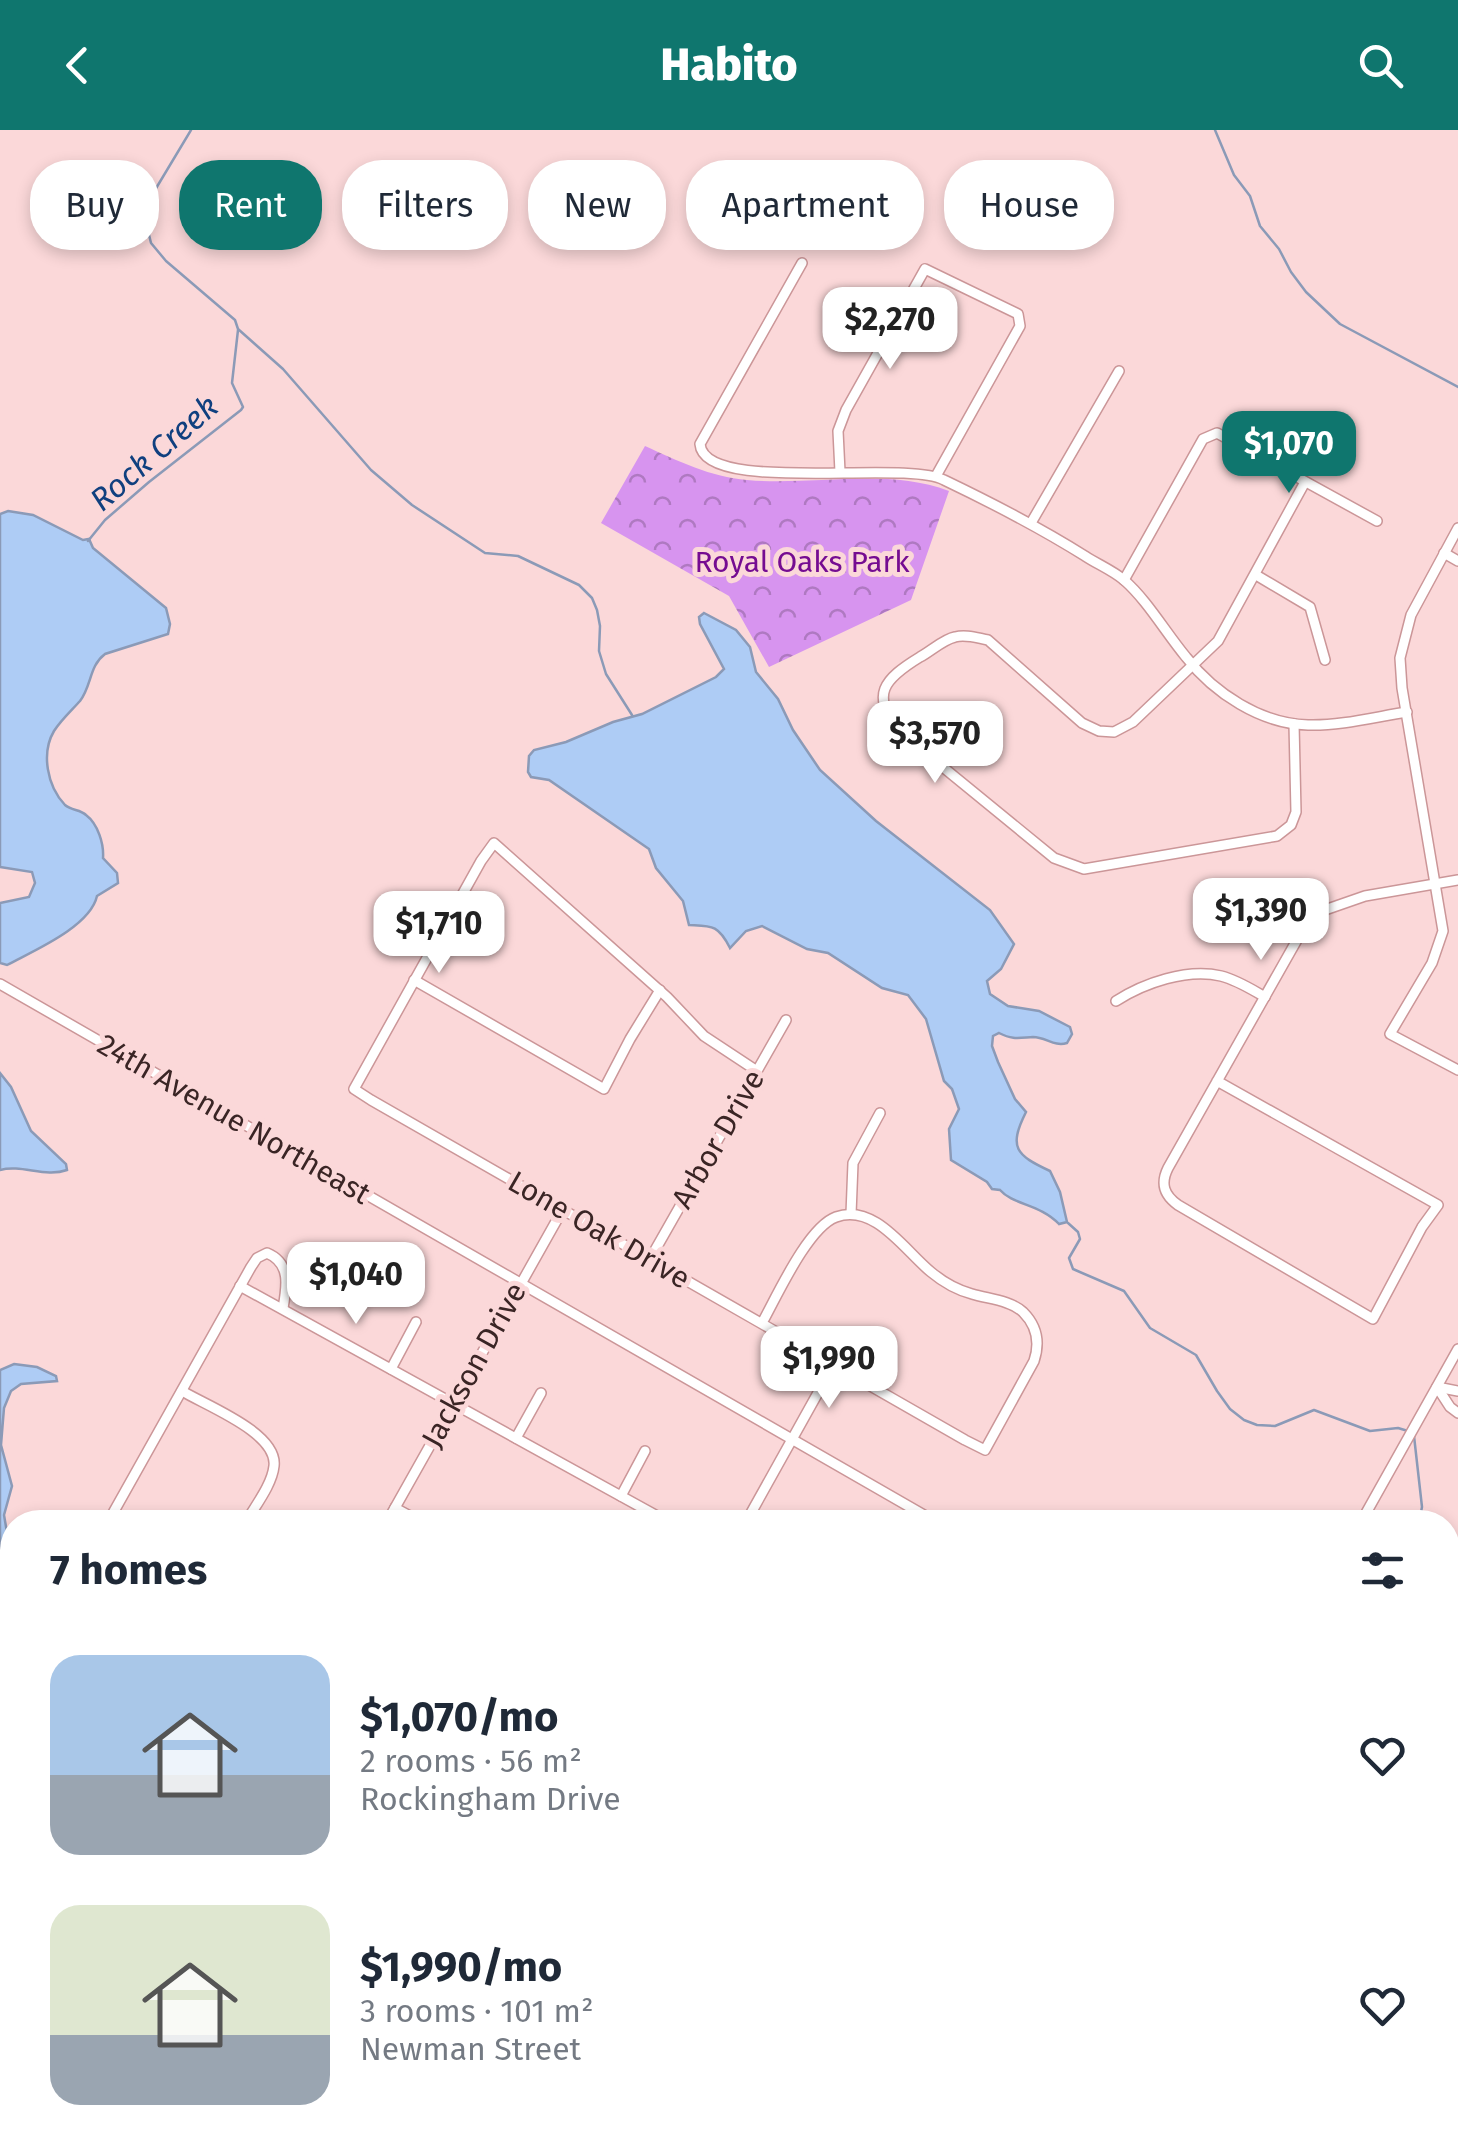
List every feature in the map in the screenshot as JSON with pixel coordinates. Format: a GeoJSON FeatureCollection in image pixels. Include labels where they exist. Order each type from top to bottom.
{"type":"FeatureCollection","features":[{"type":"Feature","properties":{"kind":"street"},"geometry":{"type":"LineString","coordinates":[[802,263],[700,444],[700,454],[707,461],[728,469],[899,471],[936,476],[1031,522],[1124,580],[1193,667],[1250,710],[1313,726],[1406,712]]}},
{"type":"Feature","properties":{"kind":"street"},"geometry":{"type":"LineString","coordinates":[[840,472],[838,431],[846,410],[925,269],[1018,314],[1020,326],[936,476]]}},
{"type":"Feature","properties":{"kind":"street"},"geometry":{"type":"LineString","coordinates":[[1031,522],[1120,372]]}},
{"type":"Feature","properties":{"kind":"street"},"geometry":{"type":"LineString","coordinates":[[1124,580],[1203,439],[1216,433],[1377,521]]}},
{"type":"Feature","properties":{"kind":"street"},"geometry":{"type":"LineString","coordinates":[[1294,724],[1296,812],[1292,825],[1276,836],[1084,868],[1054,858],[900,732],[885,714],[883,700],[884,687],[893,674],[953,637],[970,636],[988,640],[1082,723],[1099,731],[1114,732],[1133,722],[1218,641],[1305,482]]}},
{"type":"Feature","properties":{"kind":"street"},"geometry":{"type":"LineString","coordinates":[[1458,528],[1403,637],[1400,673],[1443,931],[1438,953],[1390,1034],[1458,1070]]}},
{"type":"Feature","properties":{"kind":"street"},"geometry":{"type":"LineString","coordinates":[[1444,553],[1458,560]]}},
{"type":"Feature","properties":{"kind":"street"},"geometry":{"type":"LineString","coordinates":[[1256,575],[1310,607],[1325,660]]}},
{"type":"Feature","properties":{"kind":"street"},"geometry":{"type":"LineString","coordinates":[[660,990],[604,1089],[414,980],[494,843],[660,990],[704,1036],[758,1071]]}},
{"type":"Feature","properties":{"kind":"street"},"geometry":{"type":"LineString","coordinates":[[1218,1082],[1438,1205],[1414,1241],[1373,1319],[1178,1205],[1165,1192],[1164,1176],[1302,931],[1319,912],[1365,896],[1458,880]]}},
{"type":"Feature","properties":{"kind":"street"},"geometry":{"type":"LineString","coordinates":[[1116,1001],[1141,985],[1210,974],[1230,979],[1264,997]]}},
{"type":"Feature","properties":{"kind":"street","name":"Lone Oak Drive"},"geometry":{"type":"LineString","coordinates":[[414,980],[354,1089],[985,1450],[1034,1362],[1034,1326],[1016,1306],[952,1286],[932,1273],[879,1224],[851,1214]]}},
{"type":"Feature","properties":{"kind":"street","name":"24th Avenue Northeast"},"geometry":{"type":"LineString","coordinates":[[0,984],[915,1510]]}},
{"type":"Feature","properties":{"kind":"street","name":"Arbor Drive"},"geometry":{"type":"LineString","coordinates":[[650,1259],[786,1020]]}},
{"type":"Feature","properties":{"kind":"street"},"geometry":{"type":"LineString","coordinates":[[762,1324],[814,1235],[834,1218],[851,1214],[853,1163],[880,1113]]}},
{"type":"Feature","properties":{"kind":"street","name":"Jackson Drive"},"geometry":{"type":"LineString","coordinates":[[395,1508],[563,1209]]}},
{"type":"Feature","properties":{"kind":"street"},"geometry":{"type":"LineString","coordinates":[[115,1510],[257,1258],[271,1254],[279,1260],[287,1285],[283,1308]]}},
{"type":"Feature","properties":{"kind":"street"},"geometry":{"type":"LineString","coordinates":[[240,1286],[646,1510]]}},
{"type":"Feature","properties":{"kind":"street"},"geometry":{"type":"LineString","coordinates":[[390,1368],[416,1322]]}},
{"type":"Feature","properties":{"kind":"street"},"geometry":{"type":"LineString","coordinates":[[1368,1510],[1458,1349]]}},
{"type":"Feature","properties":{"kind":"street"},"geometry":{"type":"LineString","coordinates":[[753,1510],[834,1364]]}},
{"type":"Feature","properties":{"kind":"street"},"geometry":{"type":"LineString","coordinates":[[1437,1387],[1458,1392]]}},
{"type":"Feature","properties":{"kind":"street"},"geometry":{"type":"LineString","coordinates":[[1437,1387],[1458,1413]]}},
{"type":"Feature","properties":{"kind":"street"},"geometry":{"type":"LineString","coordinates":[[182,1392],[264,1438],[273,1452],[272,1474],[252,1510]]}},
{"type":"Feature","properties":{"kind":"street"},"geometry":{"type":"LineString","coordinates":[[516,1438],[541,1393]]}},
{"type":"Feature","properties":{"kind":"street"},"geometry":{"type":"LineString","coordinates":[[620,1496],[645,1451]]}},
{"type":"Feature","properties":{"kind":"street"},"geometry":{"type":"LineString","coordinates":[[395,1508],[399,1510]]}},
{"type":"Feature","properties":{"kind":"green space","name":"Royal Oaks Park"},"geometry":{"type":"Polygon","coordinates":[[[645,446],[695,468],[734,478],[900,480],[949,491],[911,600],[769,667],[729,596],[601,523],[645,446]]]}},
{"type":"Feature","properties":{"kind":"water"},"geometry":{"type":"Polygon","coordinates":[[[8,511],[33,515],[83,540],[89,539],[93,548],[166,608],[170,624],[168,634],[100,659],[84,695],[54,731],[48,749],[54,789],[65,805],[84,813],[94,824],[103,858],[117,873],[118,883],[97,896],[84,918],[72,928],[7,965],[0,963],[0,903],[29,897],[35,883],[32,872],[0,867],[0,514],[8,511]]]}},
{"type":"Feature","properties":{"kind":"water"},"geometry":{"type":"Polygon","coordinates":[[[704,613],[736,630],[750,647],[756,672],[778,699],[820,770],[876,821],[990,910],[1014,944],[1001,969],[987,981],[990,994],[1008,1006],[1039,1011],[1070,1027],[1072,1034],[1067,1043],[1038,1037],[1012,1038],[999,1033],[993,1036],[992,1046],[1015,1099],[1026,1112],[1017,1134],[1018,1149],[1050,1171],[1067,1222],[1059,1224],[1044,1212],[992,1189],[951,1160],[949,1129],[959,1109],[952,1089],[944,1081],[926,1019],[908,995],[882,988],[828,953],[807,949],[762,926],[746,931],[730,948],[713,928],[689,925],[683,901],[656,868],[649,849],[549,780],[531,777],[528,772],[529,756],[534,750],[642,714],[716,677],[724,669],[700,624],[699,617],[704,613]]]}},
{"type":"Feature","properties":{"kind":"water"},"geometry":{"type":"Polygon","coordinates":[[[0,1073],[11,1087],[31,1131],[66,1164],[67,1170],[0,1170],[0,1073]]]}},
{"type":"Feature","properties":{"kind":"water"},"geometry":{"type":"Polygon","coordinates":[[[14,1364],[37,1367],[56,1376],[57,1381],[21,1384],[11,1391],[4,1408],[1,1445],[12,1486],[5,1510],[0,1510],[0,1370],[14,1364]]]}},
{"type":"Feature","properties":{"kind":"waterway"},"geometry":{"type":"LineString","coordinates":[[191,130],[143,210],[151,243],[166,261],[235,320],[238,329],[283,369],[371,470],[412,505],[485,553],[518,556],[579,585],[597,610],[599,651],[606,674],[632,715]]}},
{"type":"Feature","properties":{"kind":"waterway"},"geometry":{"type":"LineString","coordinates":[[1215,130],[1234,175],[1250,196],[1260,226],[1306,292],[1340,324],[1458,387]]}},
{"type":"Feature","properties":{"kind":"waterway","name":"Rock Creek"},"geometry":{"type":"LineString","coordinates":[[88,541],[105,520],[149,482],[241,410],[232,383],[238,330]]}},
{"type":"Feature","properties":{"kind":"waterway"},"geometry":{"type":"LineString","coordinates":[[1068,1223],[1080,1239],[1069,1258],[1073,1269],[1124,1291],[1150,1328],[1196,1355],[1230,1409],[1244,1420],[1275,1426],[1314,1410],[1370,1431],[1408,1431]]}},
{"type":"Feature","properties":{"kind":"waterway"},"geometry":{"type":"LineString","coordinates":[[1414,1436],[1421,1510]]}}]}
